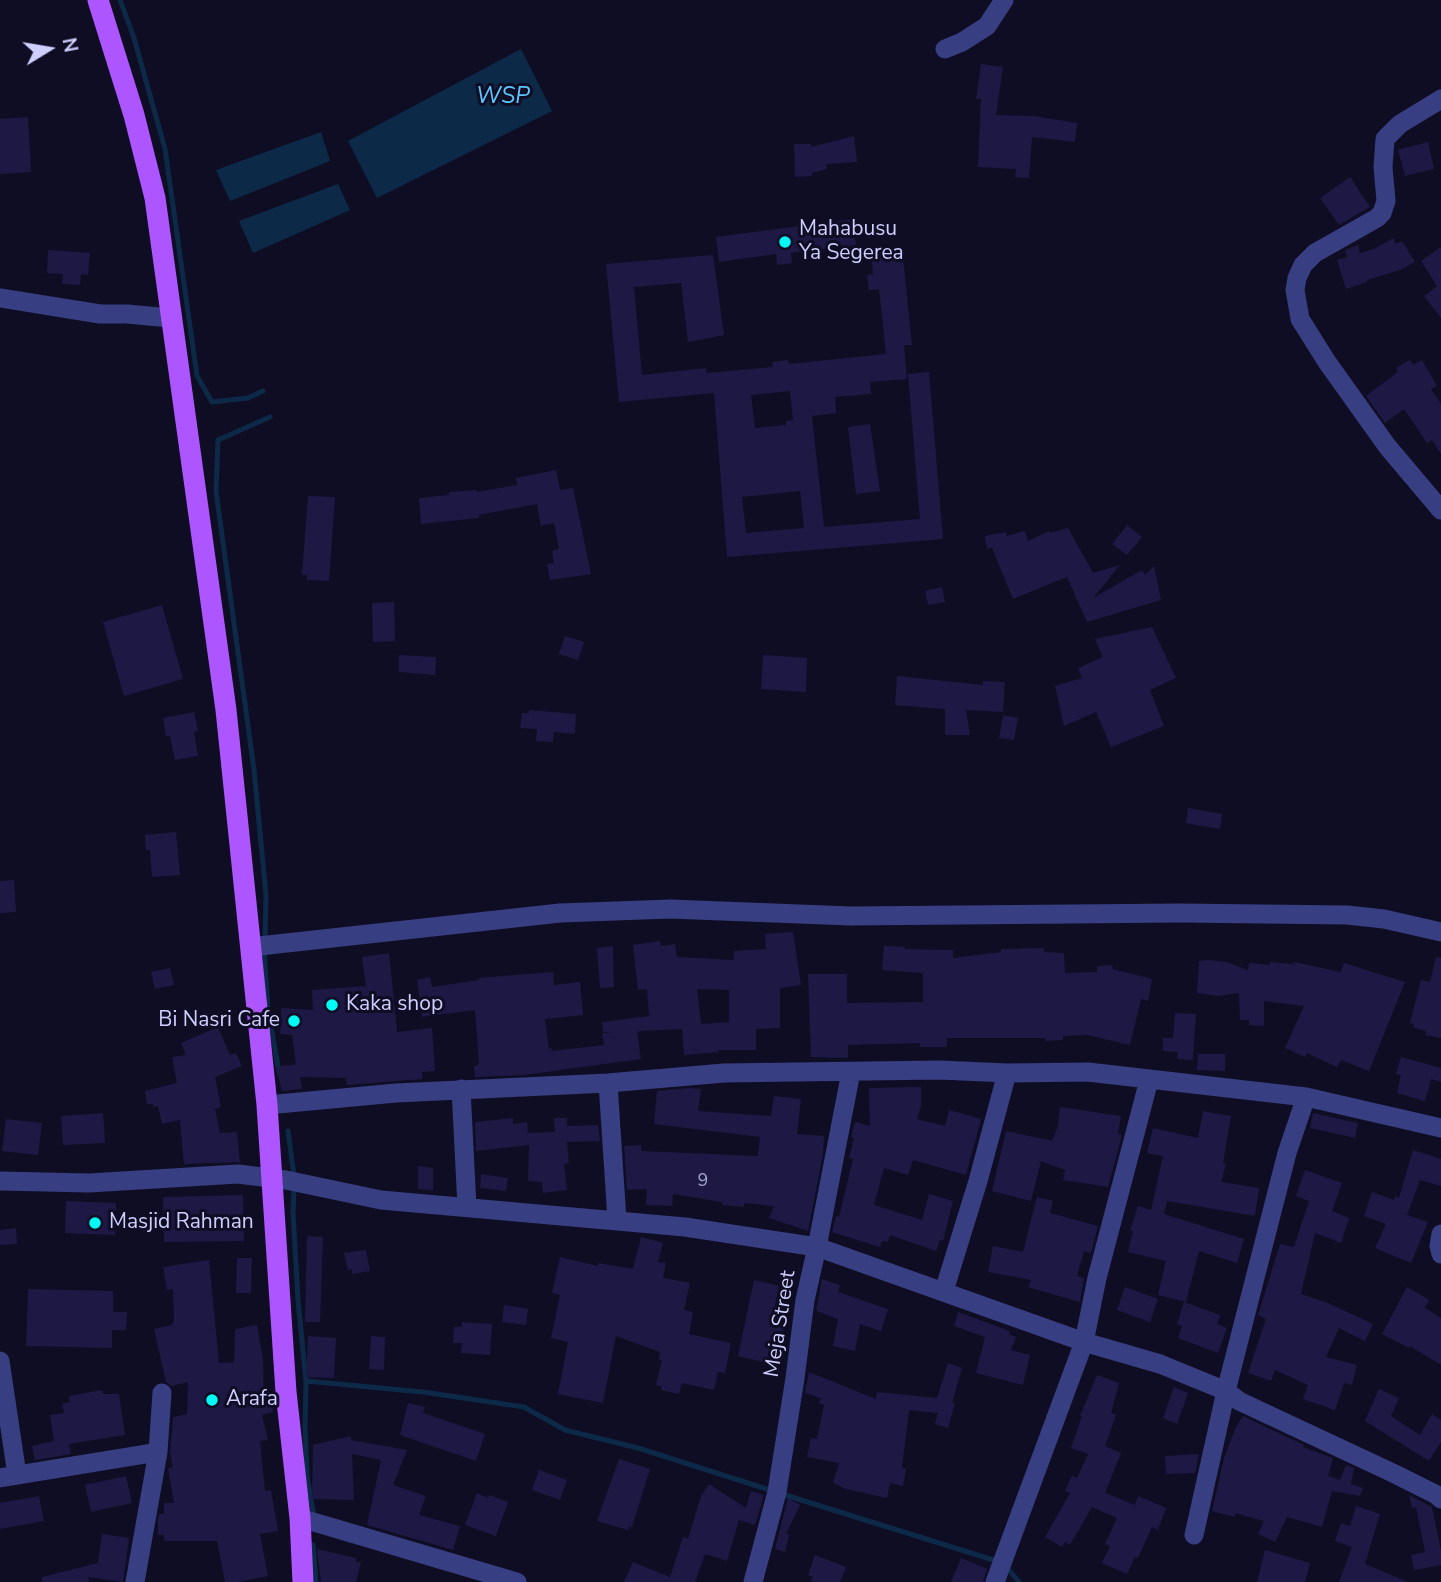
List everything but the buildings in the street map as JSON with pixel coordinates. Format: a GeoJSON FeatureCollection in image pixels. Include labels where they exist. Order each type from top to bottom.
{"type":"FeatureCollection","features":[{"type":"Feature","properties":{"kind":"main road"},"geometry":{"type":"LineString","coordinates":[[99,0],[134,115],[155,198],[226,710],[267,1105],[286,1392],[300,1517],[303,1582]]}},
{"type":"Feature","properties":{"kind":"street"},"geometry":{"type":"LineString","coordinates":[[945,49],[987,26],[1004,0]]}},
{"type":"Feature","properties":{"kind":"street"},"geometry":{"type":"LineString","coordinates":[[1441,99],[1400,124],[1385,139],[1383,167],[1386,201],[1382,213],[1315,253],[1303,265],[1295,290],[1300,318],[1327,362],[1387,446],[1441,510]]}},
{"type":"Feature","properties":{"kind":"street"},"geometry":{"type":"LineString","coordinates":[[0,298],[100,314],[170,318]]}},
{"type":"Feature","properties":{"kind":"street"},"geometry":{"type":"LineString","coordinates":[[250,947],[560,913],[670,908],[851,916],[1180,913],[1348,915],[1384,919],[1441,932]]}},
{"type":"Feature","properties":{"kind":"street"},"geometry":{"type":"LineString","coordinates":[[267,1105],[396,1093],[608,1083],[724,1073],[940,1070],[1088,1072],[1306,1097],[1441,1128]]}},
{"type":"Feature","properties":{"kind":"street","name":"Meja Street"},"geometry":{"type":"LineString","coordinates":[[753,1582],[776,1492],[805,1300],[850,1072]]}},
{"type":"Feature","properties":{"kind":"street"},"geometry":{"type":"LineString","coordinates":[[944,1291],[978,1181],[1007,1073]]}},
{"type":"Feature","properties":{"kind":"street"},"geometry":{"type":"LineString","coordinates":[[995,1582],[1084,1342],[1097,1278],[1149,1080]]}},
{"type":"Feature","properties":{"kind":"street"},"geometry":{"type":"LineString","coordinates":[[608,1083],[617,1220]]}},
{"type":"Feature","properties":{"kind":"street"},"geometry":{"type":"LineString","coordinates":[[461,1090],[467,1207]]}},
{"type":"Feature","properties":{"kind":"street"},"geometry":{"type":"LineString","coordinates":[[1194,1535],[1226,1391],[1287,1153],[1306,1097]]}},
{"type":"Feature","properties":{"kind":"street"},"geometry":{"type":"LineString","coordinates":[[0,1181],[89,1183],[237,1174],[272,1178],[382,1200],[685,1227],[817,1247],[1084,1342],[1160,1364],[1226,1391],[1239,1401],[1395,1474],[1441,1499]]}},
{"type":"Feature","properties":{"kind":"street"},"geometry":{"type":"LineString","coordinates":[[1441,1234],[1441,1254]]}},
{"type":"Feature","properties":{"kind":"street"},"geometry":{"type":"LineString","coordinates":[[0,1361],[8,1477],[158,1452]]}},
{"type":"Feature","properties":{"kind":"street"},"geometry":{"type":"LineString","coordinates":[[135,1582],[158,1452],[162,1393]]}},
{"type":"Feature","properties":{"kind":"street"},"geometry":{"type":"LineString","coordinates":[[300,1517],[517,1582]]}},
{"type":"Feature","properties":{"kind":"water","name":"WSP"},"geometry":{"type":"Polygon","coordinates":[[[521,49],[552,111],[377,198],[348,141],[521,49]]]}},
{"type":"Feature","properties":{"kind":"water"},"geometry":{"type":"Polygon","coordinates":[[[321,132],[330,161],[230,201],[216,170],[321,132]]]}},
{"type":"Feature","properties":{"kind":"water"},"geometry":{"type":"Polygon","coordinates":[[[338,184],[350,210],[253,253],[239,221],[338,184]]]}},
{"type":"Feature","properties":{"kind":"waterway"},"geometry":{"type":"LineString","coordinates":[[120,0],[134,38],[165,149],[197,376],[212,402],[248,398],[263,391]]}},
{"type":"Feature","properties":{"kind":"waterway"},"geometry":{"type":"LineString","coordinates":[[265,940],[266,895],[254,770],[216,491],[218,440],[270,417]]}},
{"type":"Feature","properties":{"kind":"waterway"},"geometry":{"type":"LineString","coordinates":[[264,950],[268,1010],[279,1072]]}},
{"type":"Feature","properties":{"kind":"waterway"},"geometry":{"type":"LineString","coordinates":[[288,1131],[294,1176]]}},
{"type":"Feature","properties":{"kind":"waterway"},"geometry":{"type":"LineString","coordinates":[[294,1186],[298,1300],[306,1381],[307,1476],[313,1511]]}},
{"type":"Feature","properties":{"kind":"waterway"},"geometry":{"type":"LineString","coordinates":[[306,1381],[423,1392],[524,1407],[565,1430],[638,1448],[773,1491]]}},
{"type":"Feature","properties":{"kind":"waterway"},"geometry":{"type":"LineString","coordinates":[[782,1494],[1003,1563],[1019,1582]]}},
{"type":"Feature","properties":{"kind":"waterway"},"geometry":{"type":"LineString","coordinates":[[313,1545],[316,1582]]}},
{"type":"Feature","properties":{"kind":"place","name":"Mahabusu Ya Segerea"},"geometry":{"type":"Point","coordinates":[785,242]}},
{"type":"Feature","properties":{"kind":"place","name":"Kaka shop"},"geometry":{"type":"Point","coordinates":[332,1005]}},
{"type":"Feature","properties":{"kind":"place","name":"Bi Nasri Cafe"},"geometry":{"type":"Point","coordinates":[294,1021]}},
{"type":"Feature","properties":{"kind":"place","name":"Masjid Rahman"},"geometry":{"type":"Point","coordinates":[95,1223]}},
{"type":"Feature","properties":{"kind":"place","name":"Arafa"},"geometry":{"type":"Point","coordinates":[212,1400]}}]}
